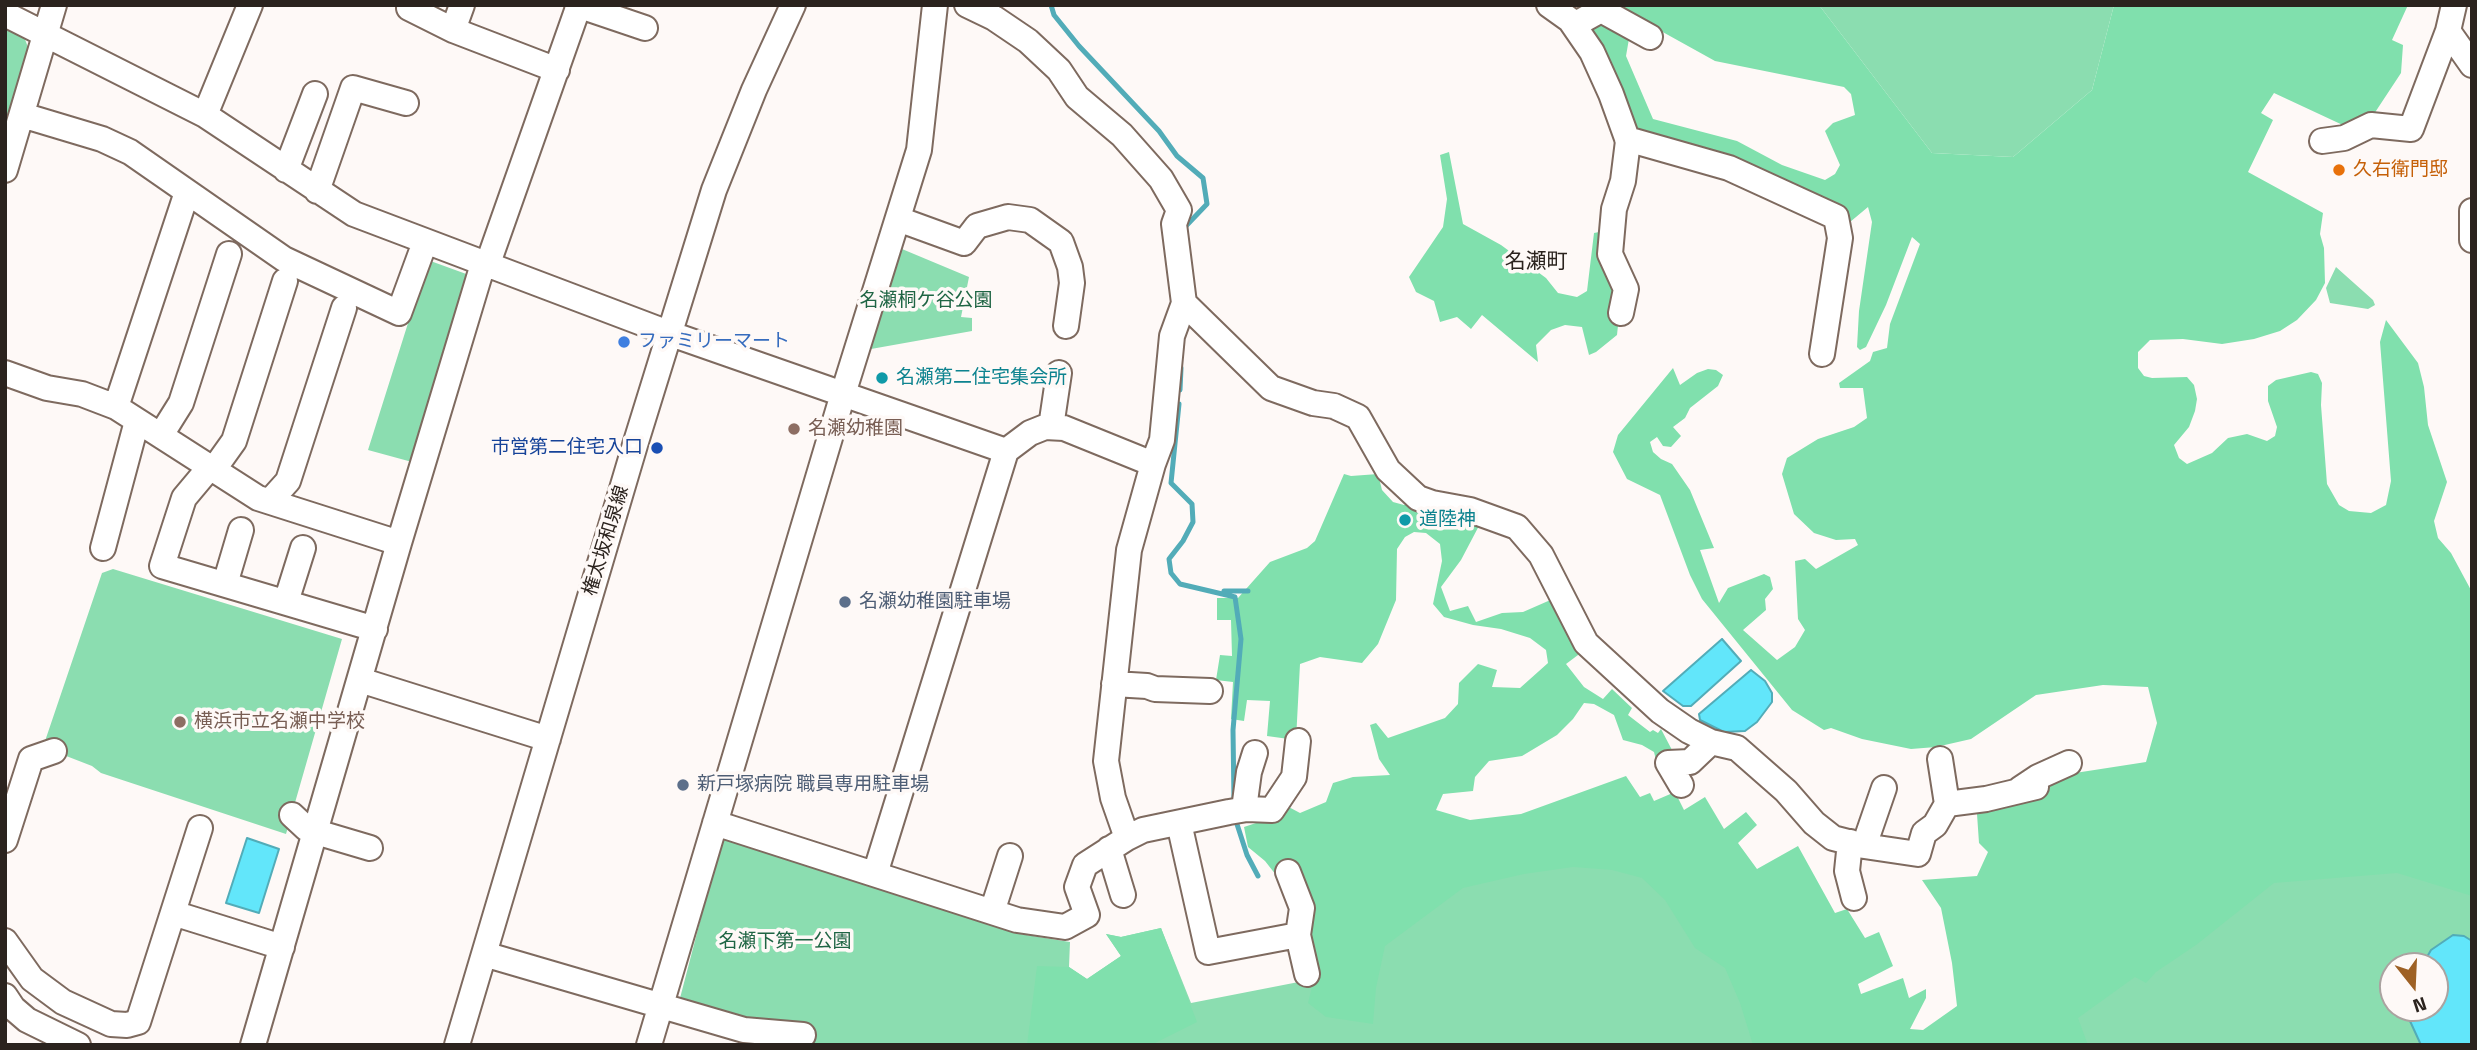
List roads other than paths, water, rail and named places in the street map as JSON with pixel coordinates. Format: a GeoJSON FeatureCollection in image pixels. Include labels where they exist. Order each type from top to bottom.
{"type":"FeatureCollection","features":[{"type":"Feature","properties":{"kind":"street"},"geometry":{"type":"LineString","coordinates":[[5,170],[54,5]]}},
{"type":"Feature","properties":{"kind":"street"},"geometry":{"type":"LineString","coordinates":[[205,115],[250,5]]}},
{"type":"Feature","properties":{"kind":"street"},"geometry":{"type":"LineString","coordinates":[[453,30],[462,5]]}},
{"type":"Feature","properties":{"kind":"street"},"geometry":{"type":"LineString","coordinates":[[253,1045],[282,947],[304,825],[360,680],[485,265],[557,70],[578,5],[645,28]]}},
{"type":"Feature","properties":{"kind":"street","name":"権太坂和泉線"},"geometry":{"type":"LineString","coordinates":[[457,1045],[714,190],[754,90],[793,5]]}},
{"type":"Feature","properties":{"kind":"street"},"geometry":{"type":"LineString","coordinates":[[649,1045],[843,394],[919,150],[935,5]]}},
{"type":"Feature","properties":{"kind":"street"},"geometry":{"type":"LineString","coordinates":[[967,5],[994,18],[1028,41],[1059,70],[1077,97],[1122,135],[1161,179],[1179,210],[1174,224],[1184,303],[1172,336],[1162,440],[1129,550],[1106,761],[1113,798],[1123,895]]}},
{"type":"Feature","properties":{"kind":"street"},"geometry":{"type":"LineString","coordinates":[[1549,5],[1570,20],[1592,52],[1627,139],[1623,181],[1614,209],[1611,254],[1626,289],[1621,313]]}},
{"type":"Feature","properties":{"kind":"street"},"geometry":{"type":"LineString","coordinates":[[409,8],[453,30],[557,70]]}},
{"type":"Feature","properties":{"kind":"street"},"geometry":{"type":"LineString","coordinates":[[1574,25],[1601,10],[1650,37]]}},
{"type":"Feature","properties":{"kind":"street"},"geometry":{"type":"LineString","coordinates":[[5,14],[205,115],[354,214],[671,334],[1006,451]]}},
{"type":"Feature","properties":{"kind":"street"},"geometry":{"type":"LineString","coordinates":[[2456,16],[2472,65]]}},
{"type":"Feature","properties":{"kind":"street"},"geometry":{"type":"LineString","coordinates":[[2322,141],[2344,138],[2371,125],[2412,129],[2456,16]]}},
{"type":"Feature","properties":{"kind":"street"},"geometry":{"type":"LineString","coordinates":[[317,191],[353,88],[405,103]]}},
{"type":"Feature","properties":{"kind":"street"},"geometry":{"type":"LineString","coordinates":[[286,170],[315,94]]}},
{"type":"Feature","properties":{"kind":"street"},"geometry":{"type":"LineString","coordinates":[[22,115],[117,146],[284,259],[399,313],[425,242]]}},
{"type":"Feature","properties":{"kind":"street"},"geometry":{"type":"LineString","coordinates":[[1627,139],[1729,168],[1836,216],[1840,238],[1822,354]]}},
{"type":"Feature","properties":{"kind":"street"},"geometry":{"type":"LineString","coordinates":[[116,407],[187,192]]}},
{"type":"Feature","properties":{"kind":"street"},"geometry":{"type":"LineString","coordinates":[[2472,212],[2472,240]]}},
{"type":"Feature","properties":{"kind":"street"},"geometry":{"type":"LineString","coordinates":[[898,219],[964,243],[977,226],[1008,217],[1030,220],[1061,242],[1070,267],[1072,283],[1066,326]]}},
{"type":"Feature","properties":{"kind":"street"},"geometry":{"type":"LineString","coordinates":[[161,435],[181,403],[229,254]]}},
{"type":"Feature","properties":{"kind":"street"},"geometry":{"type":"LineString","coordinates":[[285,281],[234,441],[184,498],[162,566],[375,629]]}},
{"type":"Feature","properties":{"kind":"street"},"geometry":{"type":"LineString","coordinates":[[1184,303],[1271,388],[1313,403],[1334,406],[1358,417],[1388,470],[1418,498],[1470,510],[1517,527],[1541,555],[1586,643],[1660,711],[1711,742],[1737,748],[1786,791],[1814,823],[1833,838],[1918,854],[1924,833],[1935,825],[1947,804],[1940,759]]}},
{"type":"Feature","properties":{"kind":"street"},"geometry":{"type":"LineString","coordinates":[[270,502],[288,481],[344,308]]}},
{"type":"Feature","properties":{"kind":"street"},"geometry":{"type":"LineString","coordinates":[[5,373],[47,388],[82,394],[116,407],[258,498],[399,544]]}},
{"type":"Feature","properties":{"kind":"street"},"geometry":{"type":"LineString","coordinates":[[1051,427],[1059,373]]}},
{"type":"Feature","properties":{"kind":"street"},"geometry":{"type":"LineString","coordinates":[[103,548],[137,421]]}},
{"type":"Feature","properties":{"kind":"street"},"geometry":{"type":"LineString","coordinates":[[875,874],[1006,451],[1030,433],[1051,427],[1064,428],[1153,464]]}},
{"type":"Feature","properties":{"kind":"street"},"geometry":{"type":"LineString","coordinates":[[225,584],[241,530]]}},
{"type":"Feature","properties":{"kind":"street"},"geometry":{"type":"LineString","coordinates":[[286,602],[303,548]]}},
{"type":"Feature","properties":{"kind":"street"},"geometry":{"type":"LineString","coordinates":[[360,680],[548,739]]}},
{"type":"Feature","properties":{"kind":"street"},"geometry":{"type":"LineString","coordinates":[[1114,684],[1210,691]]}},
{"type":"Feature","properties":{"kind":"street"},"geometry":{"type":"LineString","coordinates":[[715,823],[1017,920],[1065,927],[1087,915],[1077,887],[1085,865],[1118,843],[1143,830],[1237,811],[1272,810],[1294,777],[1298,741]]}},
{"type":"Feature","properties":{"kind":"street"},"geometry":{"type":"LineString","coordinates":[[1681,785],[1668,763],[1689,762],[1711,742]]}},
{"type":"Feature","properties":{"kind":"street"},"geometry":{"type":"LineString","coordinates":[[5,840],[31,759],[54,751]]}},
{"type":"Feature","properties":{"kind":"street"},"geometry":{"type":"LineString","coordinates":[[1237,811],[1255,753]]}},
{"type":"Feature","properties":{"kind":"street"},"geometry":{"type":"LineString","coordinates":[[1947,804],[1986,799],[2028,788],[2038,777],[2069,763]]}},
{"type":"Feature","properties":{"kind":"street"},"geometry":{"type":"LineString","coordinates":[[1854,898],[1847,871],[1884,788]]}},
{"type":"Feature","properties":{"kind":"street"},"geometry":{"type":"LineString","coordinates":[[1179,823],[1208,952],[1298,935]]}},
{"type":"Feature","properties":{"kind":"street"},"geometry":{"type":"LineString","coordinates":[[304,825],[370,848]]}},
{"type":"Feature","properties":{"kind":"street"},"geometry":{"type":"LineString","coordinates":[[5,941],[32,979],[63,1002],[111,1024],[127,1025],[138,1022],[200,828]]}},
{"type":"Feature","properties":{"kind":"street"},"geometry":{"type":"LineString","coordinates":[[992,912],[1010,856]]}},
{"type":"Feature","properties":{"kind":"street"},"geometry":{"type":"LineString","coordinates":[[1288,873],[1302,908],[1298,935],[1307,974]]}},
{"type":"Feature","properties":{"kind":"street"},"geometry":{"type":"LineString","coordinates":[[173,913],[282,947]]}},
{"type":"Feature","properties":{"kind":"street"},"geometry":{"type":"LineString","coordinates":[[484,954],[660,1007],[741,1037],[803,1035]]}},
{"type":"Feature","properties":{"kind":"street"},"geometry":{"type":"LineString","coordinates":[[5,996],[13,1008],[27,1020],[78,1045]]}},
{"type":"Feature","properties":{"kind":"water"},"geometry":{"type":"Polygon","coordinates":[[[1722,639],[1741,661],[1691,706],[1683,706],[1663,691],[1722,639]]]}},
{"type":"Feature","properties":{"kind":"water"},"geometry":{"type":"Polygon","coordinates":[[[1751,670],[1765,681],[1772,693],[1772,702],[1757,722],[1745,731],[1724,732],[1700,720],[1699,714],[1751,670]]]}},
{"type":"Feature","properties":{"kind":"water"},"geometry":{"type":"Polygon","coordinates":[[[247,838],[279,849],[259,913],[226,903],[247,838]]]}},
{"type":"Feature","properties":{"kind":"water"},"geometry":{"type":"Polygon","coordinates":[[[2453,935],[2464,936],[2472,941],[2472,1045],[2421,1045],[2410,1022],[2449,1022],[2449,952],[2430,952],[2453,935]]]}},
{"type":"Feature","properties":{"kind":"waterway"},"geometry":{"type":"LineString","coordinates":[[1051,5],[1054,15],[1079,46],[1159,131],[1177,156],[1203,178],[1207,204],[1185,227]]}},
{"type":"Feature","properties":{"kind":"waterway"},"geometry":{"type":"LineString","coordinates":[[1180,390],[1181,368]]}},
{"type":"Feature","properties":{"kind":"waterway"},"geometry":{"type":"LineString","coordinates":[[1179,404],[1171,483],[1192,504],[1193,522],[1169,559],[1171,573],[1180,584],[1235,597],[1241,639],[1233,730],[1234,801]]}},
{"type":"Feature","properties":{"kind":"waterway"},"geometry":{"type":"LineString","coordinates":[[1224,591],[1248,591]]}},
{"type":"Feature","properties":{"kind":"waterway"},"geometry":{"type":"LineString","coordinates":[[1235,818],[1247,855],[1258,876]]}},
{"type":"Feature","properties":{"kind":"place","name":"久右衛門邸"},"geometry":{"type":"Point","coordinates":[2339,170]}},
{"type":"Feature","properties":{"kind":"place","name":"ファミリーマート"},"geometry":{"type":"Point","coordinates":[624,342]}},
{"type":"Feature","properties":{"kind":"place","name":"名瀬第二住宅集会所"},"geometry":{"type":"Point","coordinates":[882,378]}},
{"type":"Feature","properties":{"kind":"place","name":"名瀬幼稚園"},"geometry":{"type":"Point","coordinates":[794,429]}},
{"type":"Feature","properties":{"kind":"place","name":"市営第二住宅入口"},"geometry":{"type":"Point","coordinates":[657,448]}},
{"type":"Feature","properties":{"kind":"place","name":"道陸神"},"geometry":{"type":"Point","coordinates":[1405,520]}},
{"type":"Feature","properties":{"kind":"place","name":"名瀬幼稚園駐車場"},"geometry":{"type":"Point","coordinates":[845,602]}},
{"type":"Feature","properties":{"kind":"place","name":"横浜市立名瀬中学校"},"geometry":{"type":"Point","coordinates":[180,722]}},
{"type":"Feature","properties":{"kind":"place","name":"新戸塚病院 職員専用駐車場"},"geometry":{"type":"Point","coordinates":[683,785]}},
{"type":"Feature","properties":{"kind":"district","name":"名瀬町"},"geometry":{"type":"Point","coordinates":[1536,263]}},
{"type":"Feature","properties":{"kind":"park label","name":"名瀬桐ケ谷公園"},"geometry":{"type":"Point","coordinates":[926,301]}},
{"type":"Feature","properties":{"kind":"park label","name":"名瀬下第一公園"},"geometry":{"type":"Point","coordinates":[785,942]}}]}
